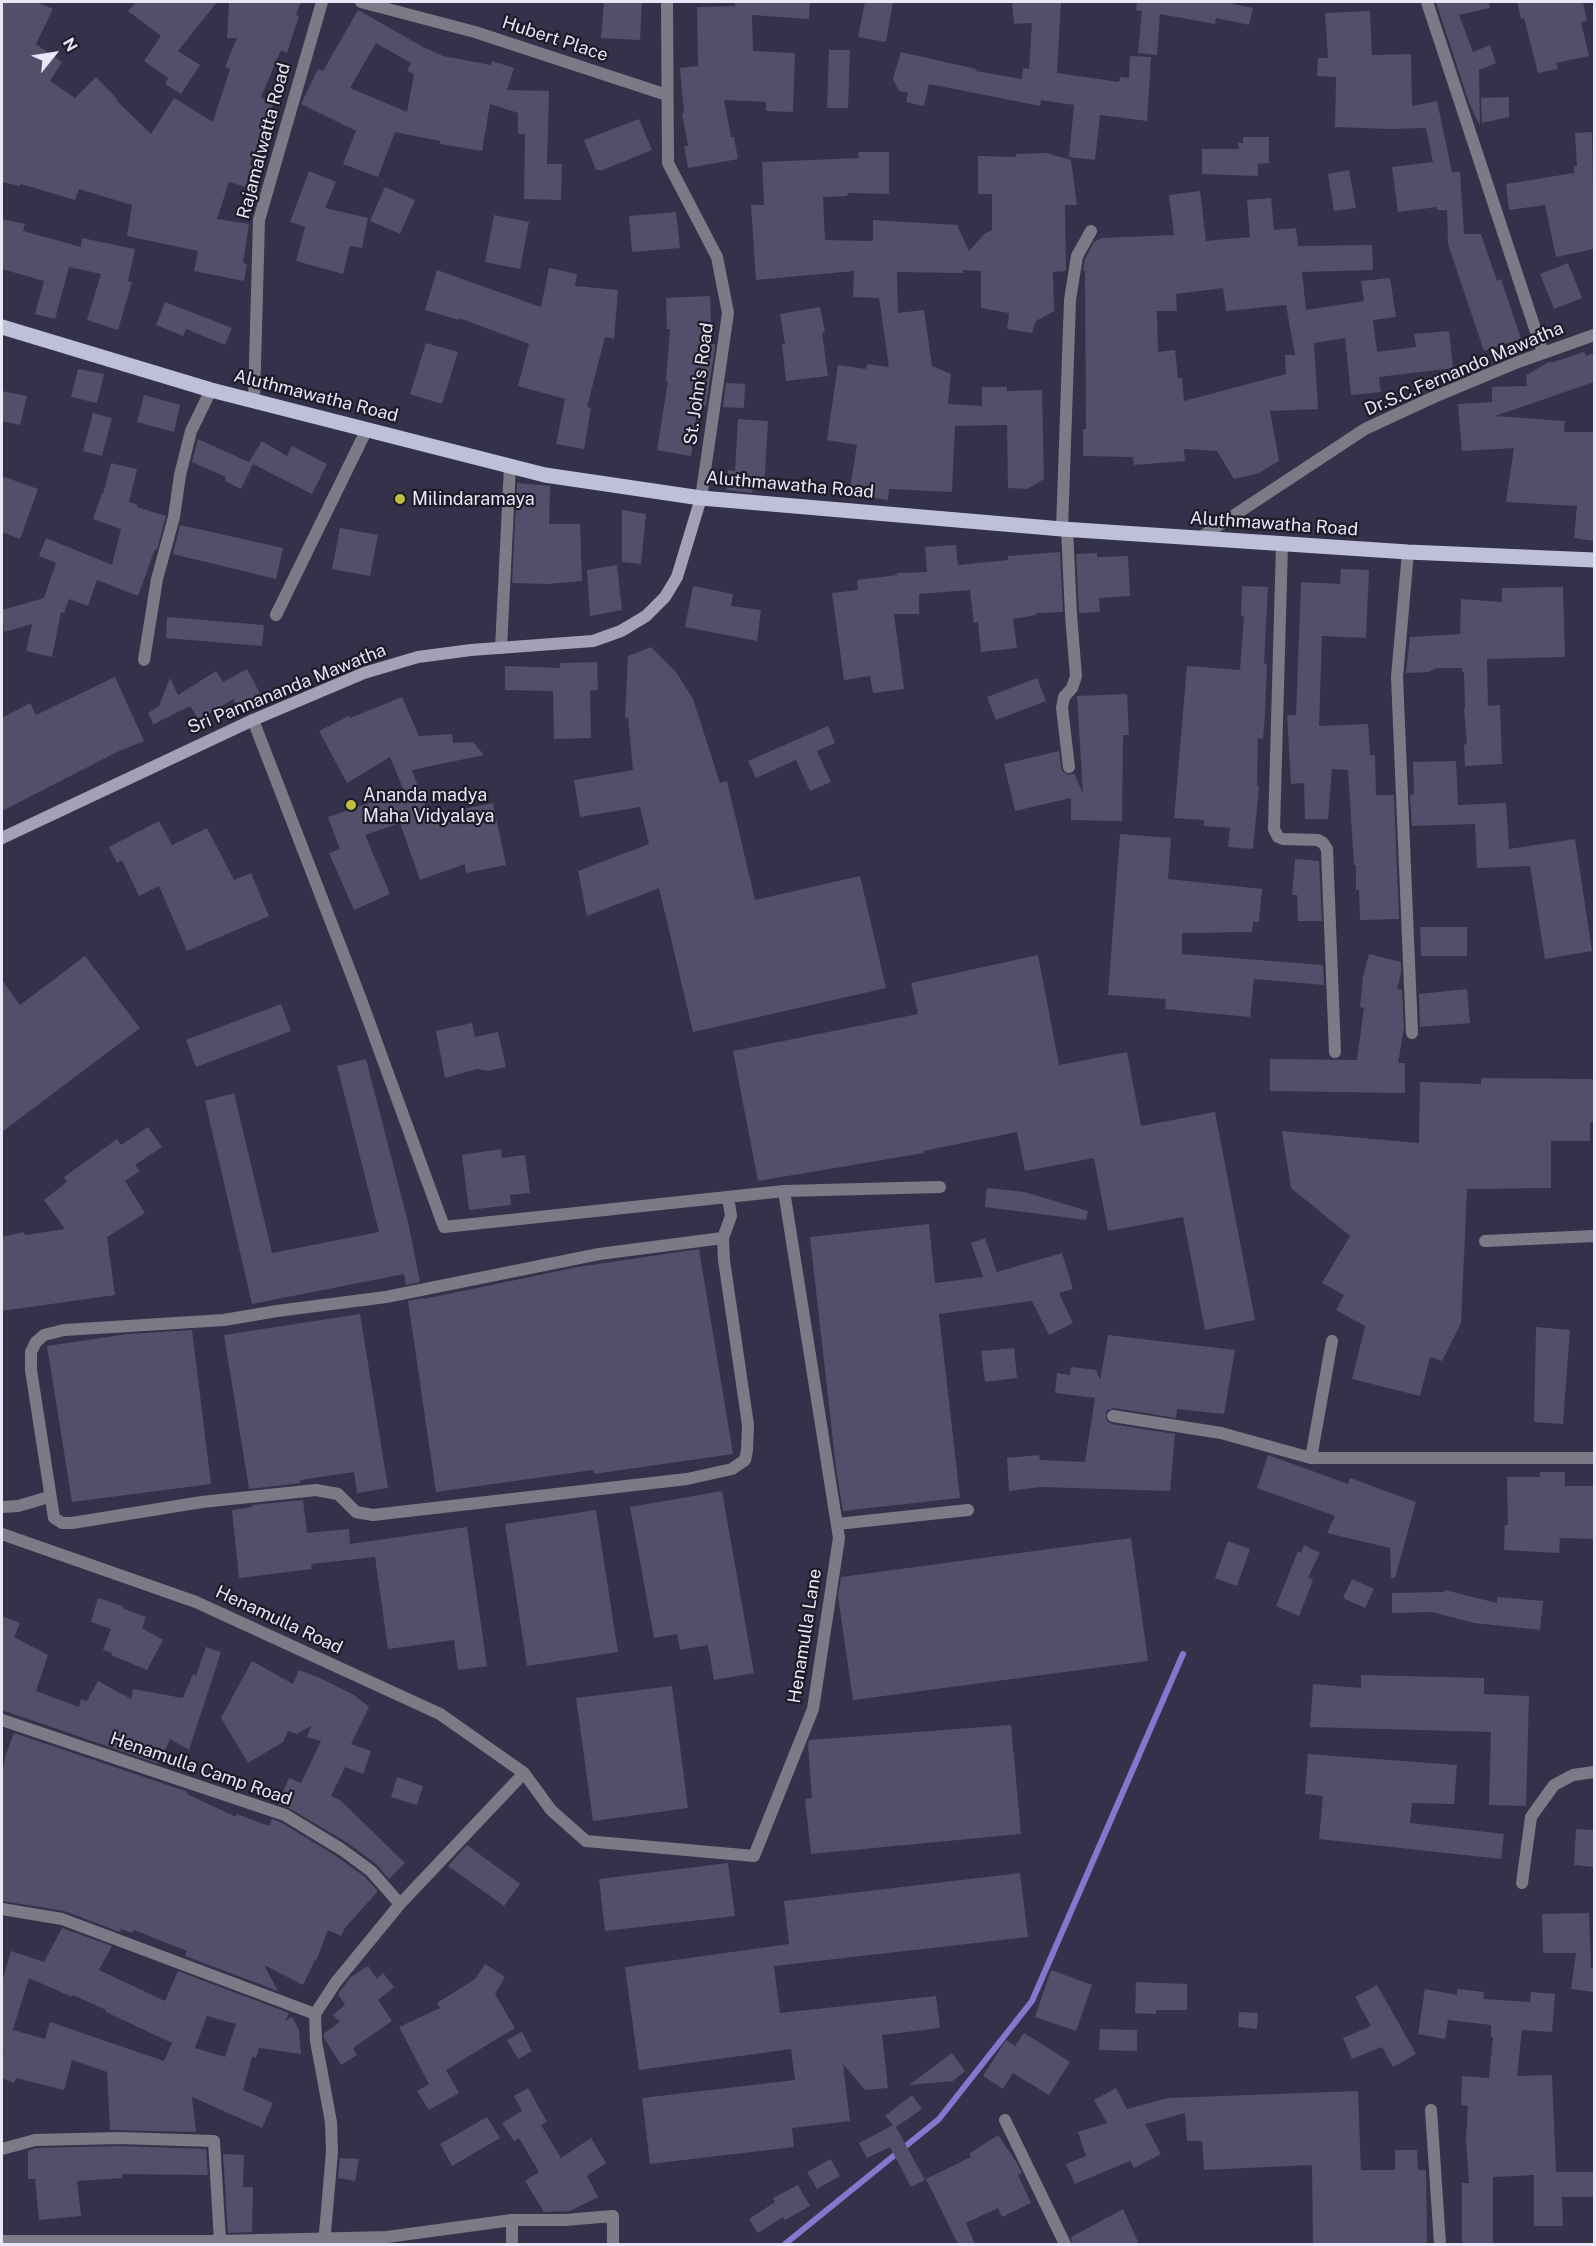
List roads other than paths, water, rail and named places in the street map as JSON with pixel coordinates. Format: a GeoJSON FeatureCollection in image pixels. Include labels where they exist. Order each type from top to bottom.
{"type":"FeatureCollection","features":[{"type":"Feature","properties":{"kind":"main road","name":"Aluthmawatha Road"},"geometry":{"type":"LineString","coordinates":[[2,327],[211,390],[545,475],[701,498],[1198,539],[1408,552],[1594,560]]}},
{"type":"Feature","properties":{"kind":"main road","name":"Sri Pannananda Mawatha"},"geometry":{"type":"LineString","coordinates":[[2,838],[253,720],[364,673],[418,657],[593,641],[621,631],[646,616],[665,597],[677,577],[701,498]]}},
{"type":"Feature","properties":{"kind":"street","name":"Rajamalwatta Road"},"geometry":{"type":"LineString","coordinates":[[254,400],[259,220],[322,2]]}},
{"type":"Feature","properties":{"kind":"street","name":"Hubert Place"},"geometry":{"type":"LineString","coordinates":[[362,2],[475,32],[667,95]]}},
{"type":"Feature","properties":{"kind":"street","name":"St. John's Road"},"geometry":{"type":"LineString","coordinates":[[667,2],[668,163],[717,257],[728,313],[701,498]]}},
{"type":"Feature","properties":{"kind":"street"},"geometry":{"type":"LineString","coordinates":[[1427,2],[1543,353]]}},
{"type":"Feature","properties":{"kind":"street"},"geometry":{"type":"LineString","coordinates":[[1069,767],[1062,708],[1064,697],[1072,688],[1076,676],[1064,529],[1070,300],[1077,256],[1091,231]]}},
{"type":"Feature","properties":{"kind":"street","name":"Dr.S.C.Fernando Mawatha"},"geometry":{"type":"LineString","coordinates":[[1198,539],[1365,429],[1434,397],[1594,335]]}},
{"type":"Feature","properties":{"kind":"street"},"geometry":{"type":"LineString","coordinates":[[144,660],[157,579],[174,517],[180,475],[191,431],[211,390]]}},
{"type":"Feature","properties":{"kind":"street"},"geometry":{"type":"LineString","coordinates":[[276,615],[368,429]]}},
{"type":"Feature","properties":{"kind":"street"},"geometry":{"type":"LineString","coordinates":[[501,648],[510,466]]}},
{"type":"Feature","properties":{"kind":"street"},"geometry":{"type":"LineString","coordinates":[[1282,544],[1274,828],[1278,837],[1283,839],[1318,840],[1327,849],[1335,1052]]}},
{"type":"Feature","properties":{"kind":"street"},"geometry":{"type":"LineString","coordinates":[[1408,552],[1397,677],[1412,1033]]}},
{"type":"Feature","properties":{"kind":"street"},"geometry":{"type":"LineString","coordinates":[[253,720],[360,997],[444,1227],[784,1191],[940,1187]]}},
{"type":"Feature","properties":{"kind":"street","name":"Henamulla Lane"},"geometry":{"type":"LineString","coordinates":[[524,1773],[551,1810],[586,1841],[754,1856],[813,1709],[839,1538],[784,1191]]}},
{"type":"Feature","properties":{"kind":"street"},"geometry":{"type":"LineString","coordinates":[[723,1238],[599,1254],[386,1297],[224,1320],[64,1330],[44,1335],[36,1342],[31,1352],[31,1370],[54,1518],[63,1523],[72,1523],[202,1502],[316,1490],[338,1494],[356,1512],[373,1515],[687,1479],[732,1469],[745,1460],[748,1425],[724,1260],[723,1238],[731,1216],[728,1197]]}},
{"type":"Feature","properties":{"kind":"street"},"geometry":{"type":"LineString","coordinates":[[1485,1241],[1594,1236]]}},
{"type":"Feature","properties":{"kind":"street"},"geometry":{"type":"LineString","coordinates":[[1311,1458],[1332,1341]]}},
{"type":"Feature","properties":{"kind":"street"},"geometry":{"type":"LineString","coordinates":[[1113,1416],[1221,1432],[1311,1458],[1594,1458]]}},
{"type":"Feature","properties":{"kind":"street"},"geometry":{"type":"LineString","coordinates":[[2,1507],[18,1506],[49,1497]]}},
{"type":"Feature","properties":{"kind":"street"},"geometry":{"type":"LineString","coordinates":[[837,1524],[968,1510]]}},
{"type":"Feature","properties":{"kind":"street","name":"Henamulla Road"},"geometry":{"type":"LineString","coordinates":[[2,1534],[206,1606],[440,1714],[524,1773]]}},
{"type":"Feature","properties":{"kind":"street","name":"Henamulla Camp Road"},"geometry":{"type":"LineString","coordinates":[[2,1720],[285,1815],[341,1849],[371,1871],[400,1904]]}},
{"type":"Feature","properties":{"kind":"street"},"geometry":{"type":"LineString","coordinates":[[1522,1883],[1531,1817],[1554,1785],[1573,1776],[1594,1772]]}},
{"type":"Feature","properties":{"kind":"street"},"geometry":{"type":"LineString","coordinates":[[324,2241],[332,2152],[331,2122],[316,2041],[315,2014],[336,1982],[400,1904],[524,1773]]}},
{"type":"Feature","properties":{"kind":"street"},"geometry":{"type":"LineString","coordinates":[[2,1910],[62,1919],[315,2014]]}},
{"type":"Feature","properties":{"kind":"street"},"geometry":{"type":"LineString","coordinates":[[1431,2110],[1440,2244]]}},
{"type":"Feature","properties":{"kind":"street"},"geometry":{"type":"LineString","coordinates":[[1005,2120],[1065,2244]]}},
{"type":"Feature","properties":{"kind":"street"},"geometry":{"type":"LineString","coordinates":[[2,2149],[35,2140],[119,2138],[214,2141],[220,2241]]}},
{"type":"Feature","properties":{"kind":"street"},"geometry":{"type":"LineString","coordinates":[[2,2241],[324,2241],[387,2237],[512,2220],[613,2217],[613,2244]]}},
{"type":"Feature","properties":{"kind":"street"},"geometry":{"type":"LineString","coordinates":[[512,2220],[512,2244]]}},
{"type":"Feature","properties":{"kind":"waterway"},"geometry":{"type":"LineString","coordinates":[[785,2244],[939,2119],[1032,2001],[1183,1654]]}},
{"type":"Feature","properties":{"kind":"place","name":"Milindaramaya"},"geometry":{"type":"Point","coordinates":[400,499]}},
{"type":"Feature","properties":{"kind":"place","name":"Ananda madya Maha Vidyalaya"},"geometry":{"type":"Point","coordinates":[351,805]}}]}
